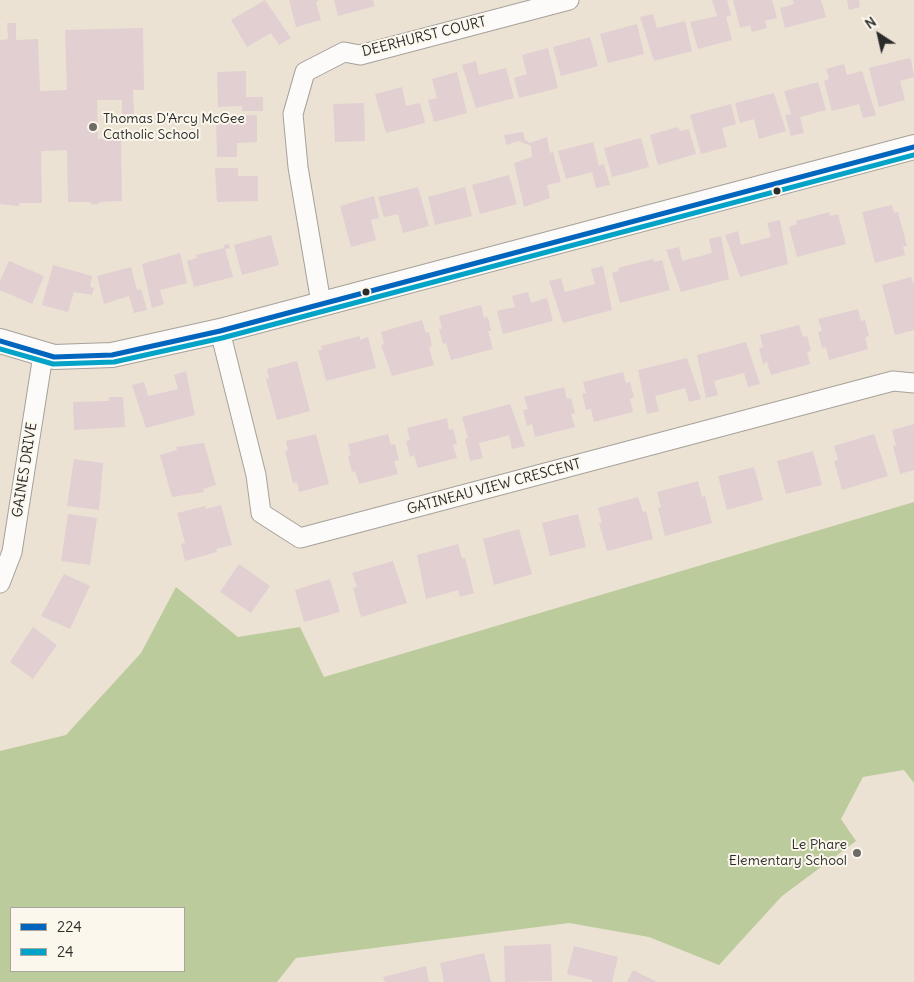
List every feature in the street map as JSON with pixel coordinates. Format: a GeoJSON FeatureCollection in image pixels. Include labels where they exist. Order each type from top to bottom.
{"type":"FeatureCollection","features":[{"type":"Feature","properties":{"kind":"street","name":"DEERHURST COURT"},"geometry":{"type":"LineString","coordinates":[[322,303],[298,167],[293,114],[305,72],[344,52],[360,55],[569,0]]}},
{"type":"Feature","properties":{"kind":"street"},"geometry":{"type":"LineString","coordinates":[[0,341],[54,357],[112,355],[220,330],[914,148]]}},
{"type":"Feature","properties":{"kind":"street","name":"GATINEAU VIEW CRESCENT"},"geometry":{"type":"LineString","coordinates":[[220,330],[256,475],[261,513],[300,538],[893,381],[914,383]]}},
{"type":"Feature","properties":{"kind":"street","name":"GAINES DRIVE"},"geometry":{"type":"LineString","coordinates":[[0,583],[12,552],[43,354]]}},
{"type":"Feature","properties":{"kind":"green space"},"geometry":{"type":"Polygon","coordinates":[[[914,502],[914,783],[904,770],[863,777],[841,819],[856,841],[782,896],[719,965],[649,937],[569,923],[296,958],[277,982],[0,982],[0,751],[66,735],[141,653],[176,587],[238,637],[300,627],[324,677],[914,502]]]}},
{"type":"Feature","properties":{"kind":"building"},"geometry":{"type":"Polygon","coordinates":[[[265,0],[291,38],[279,45],[271,33],[247,47],[231,20],[265,0]]]}},
{"type":"Feature","properties":{"kind":"building"},"geometry":{"type":"Polygon","coordinates":[[[289,0],[319,0],[316,2],[321,20],[296,27],[289,0]]]}},
{"type":"Feature","properties":{"kind":"building"},"geometry":{"type":"Polygon","coordinates":[[[334,0],[373,0],[375,6],[338,16],[334,0]]]}},
{"type":"Feature","properties":{"kind":"building"},"geometry":{"type":"Polygon","coordinates":[[[712,0],[727,0],[731,15],[726,17],[732,40],[698,49],[690,22],[717,16],[712,0]]]}},
{"type":"Feature","properties":{"kind":"building"},"geometry":{"type":"Polygon","coordinates":[[[733,0],[772,0],[777,18],[765,21],[767,28],[752,32],[750,25],[740,28],[733,0]]]}},
{"type":"Feature","properties":{"kind":"building"},"geometry":{"type":"Polygon","coordinates":[[[793,0],[821,0],[826,17],[785,28],[780,8],[794,4],[793,0]]]}},
{"type":"Feature","properties":{"kind":"building"},"geometry":{"type":"Polygon","coordinates":[[[847,0],[859,0],[860,7],[849,10],[847,0]]]}},
{"type":"Feature","properties":{"kind":"building"},"geometry":{"type":"Polygon","coordinates":[[[653,14],[657,28],[685,21],[692,51],[654,61],[640,17],[653,14]]]}},
{"type":"Feature","properties":{"kind":"building"},"geometry":{"type":"Polygon","coordinates":[[[7,23],[16,23],[16,40],[38,39],[40,91],[67,90],[65,30],[143,28],[144,90],[133,90],[134,116],[122,117],[122,100],[97,100],[98,139],[121,138],[122,201],[99,202],[99,204],[68,202],[67,150],[41,151],[42,203],[19,203],[19,206],[0,204],[0,40],[8,39],[7,23]]]}},
{"type":"Feature","properties":{"kind":"building"},"geometry":{"type":"Polygon","coordinates":[[[637,24],[644,54],[608,63],[600,34],[637,24]]]}},
{"type":"Feature","properties":{"kind":"building"},"geometry":{"type":"Polygon","coordinates":[[[590,37],[598,66],[561,76],[553,47],[590,37]]]}},
{"type":"Feature","properties":{"kind":"building"},"geometry":{"type":"Polygon","coordinates":[[[548,48],[558,88],[519,98],[514,78],[527,74],[522,55],[548,48]]]}},
{"type":"Feature","properties":{"kind":"building"},"geometry":{"type":"Polygon","coordinates":[[[911,59],[914,77],[900,81],[905,100],[879,107],[869,68],[911,59]]]}},
{"type":"Feature","properties":{"kind":"building"},"geometry":{"type":"Polygon","coordinates":[[[476,61],[479,75],[506,68],[514,98],[476,108],[462,65],[476,61]]]}},
{"type":"Feature","properties":{"kind":"building"},"geometry":{"type":"Polygon","coordinates":[[[844,64],[847,75],[862,71],[876,115],[863,118],[859,104],[832,111],[824,81],[829,79],[826,69],[844,64]]]}},
{"type":"Feature","properties":{"kind":"building"},"geometry":{"type":"Polygon","coordinates":[[[246,71],[246,97],[263,97],[263,111],[242,111],[242,106],[218,107],[217,72],[246,71]]]}},
{"type":"Feature","properties":{"kind":"building"},"geometry":{"type":"Polygon","coordinates":[[[457,72],[467,113],[434,122],[428,100],[437,98],[432,79],[457,72]]]}},
{"type":"Feature","properties":{"kind":"building"},"geometry":{"type":"Polygon","coordinates":[[[818,82],[826,110],[800,117],[804,133],[791,136],[785,115],[791,114],[784,91],[818,82]]]}},
{"type":"Feature","properties":{"kind":"building"},"geometry":{"type":"Polygon","coordinates":[[[402,87],[406,106],[420,103],[425,123],[386,133],[375,94],[402,87]]]}},
{"type":"Feature","properties":{"kind":"building"},"geometry":{"type":"Polygon","coordinates":[[[774,93],[786,131],[759,139],[754,119],[740,123],[735,103],[774,93]]]}},
{"type":"Feature","properties":{"kind":"building"},"geometry":{"type":"Polygon","coordinates":[[[364,103],[365,141],[335,142],[333,104],[364,103]]]}},
{"type":"Feature","properties":{"kind":"building"},"geometry":{"type":"Polygon","coordinates":[[[731,104],[736,124],[722,128],[727,147],[701,154],[690,115],[731,104]]]}},
{"type":"Feature","properties":{"kind":"building"},"geometry":{"type":"Polygon","coordinates":[[[257,115],[257,142],[237,143],[237,157],[217,157],[216,116],[257,115]]]}},
{"type":"Feature","properties":{"kind":"building"},"geometry":{"type":"Polygon","coordinates":[[[678,127],[680,131],[689,129],[696,154],[658,165],[650,135],[678,127]]]}},
{"type":"Feature","properties":{"kind":"building"},"geometry":{"type":"Polygon","coordinates":[[[523,132],[525,140],[530,143],[547,137],[550,153],[553,152],[561,182],[547,185],[550,198],[524,207],[514,163],[532,157],[531,146],[519,141],[506,145],[504,135],[523,132]]]}},
{"type":"Feature","properties":{"kind":"building"},"geometry":{"type":"Polygon","coordinates":[[[641,138],[649,167],[612,177],[604,148],[641,138]]]}},
{"type":"Feature","properties":{"kind":"building"},"geometry":{"type":"Polygon","coordinates":[[[593,142],[599,166],[604,164],[610,185],[596,188],[592,172],[566,179],[558,151],[593,142]]]}},
{"type":"Feature","properties":{"kind":"building"},"geometry":{"type":"Polygon","coordinates":[[[215,168],[238,168],[238,176],[258,176],[258,201],[217,202],[215,168]]]}},
{"type":"Feature","properties":{"kind":"building"},"geometry":{"type":"Polygon","coordinates":[[[509,175],[517,204],[480,214],[472,185],[509,175]]]}},
{"type":"Feature","properties":{"kind":"building"},"geometry":{"type":"Polygon","coordinates":[[[418,187],[429,226],[403,233],[398,214],[384,217],[378,197],[418,187]]]}},
{"type":"Feature","properties":{"kind":"building"},"geometry":{"type":"Polygon","coordinates":[[[465,187],[472,216],[435,225],[428,197],[465,187]]]}},
{"type":"Feature","properties":{"kind":"building"},"geometry":{"type":"Polygon","coordinates":[[[374,196],[379,218],[371,220],[376,240],[351,247],[340,206],[374,196]]]}},
{"type":"Feature","properties":{"kind":"building"},"geometry":{"type":"Polygon","coordinates":[[[892,205],[894,213],[898,212],[907,246],[903,246],[905,255],[875,263],[862,212],[892,205]]]}},
{"type":"Feature","properties":{"kind":"building"},"geometry":{"type":"Polygon","coordinates":[[[829,212],[830,216],[838,214],[846,244],[797,257],[789,227],[797,224],[796,221],[829,212]]]}},
{"type":"Feature","properties":{"kind":"building"},"geometry":{"type":"Polygon","coordinates":[[[780,220],[788,264],[740,277],[725,235],[738,231],[741,245],[771,237],[767,223],[780,220]]]}},
{"type":"Feature","properties":{"kind":"building"},"geometry":{"type":"Polygon","coordinates":[[[271,235],[279,265],[242,275],[234,245],[271,235]]]}},
{"type":"Feature","properties":{"kind":"building"},"geometry":{"type":"Polygon","coordinates":[[[721,236],[729,279],[681,292],[666,250],[679,247],[682,261],[712,253],[709,239],[721,236]]]}},
{"type":"Feature","properties":{"kind":"building"},"geometry":{"type":"Polygon","coordinates":[[[229,244],[230,248],[225,249],[233,277],[194,287],[187,261],[197,258],[196,255],[224,248],[224,245],[229,244]]]}},
{"type":"Feature","properties":{"kind":"building"},"geometry":{"type":"Polygon","coordinates":[[[180,253],[187,283],[160,290],[164,304],[152,308],[142,264],[180,253]]]}},
{"type":"Feature","properties":{"kind":"building"},"geometry":{"type":"Polygon","coordinates":[[[653,259],[654,262],[662,260],[670,290],[620,303],[612,273],[619,271],[618,268],[653,259]]]}},
{"type":"Feature","properties":{"kind":"building"},"geometry":{"type":"Polygon","coordinates":[[[9,261],[44,276],[32,304],[0,290],[0,281],[9,261]]]}},
{"type":"Feature","properties":{"kind":"building"},"geometry":{"type":"Polygon","coordinates":[[[53,265],[92,276],[90,287],[94,288],[92,295],[74,292],[68,312],[42,305],[53,265]]]}},
{"type":"Feature","properties":{"kind":"building"},"geometry":{"type":"Polygon","coordinates":[[[603,266],[612,310],[563,323],[549,281],[561,278],[565,292],[595,284],[591,269],[603,266]]]}},
{"type":"Feature","properties":{"kind":"building"},"geometry":{"type":"Polygon","coordinates":[[[131,267],[137,290],[141,289],[147,310],[134,313],[129,296],[104,304],[97,276],[131,267]]]}},
{"type":"Feature","properties":{"kind":"building"},"geometry":{"type":"Polygon","coordinates":[[[911,277],[914,285],[914,330],[895,335],[882,285],[911,277]]]}},
{"type":"Feature","properties":{"kind":"building"},"geometry":{"type":"Polygon","coordinates":[[[528,292],[531,303],[547,298],[553,321],[503,334],[497,311],[515,307],[512,296],[528,292]]]}},
{"type":"Feature","properties":{"kind":"building"},"geometry":{"type":"Polygon","coordinates":[[[481,305],[484,318],[488,317],[491,331],[488,331],[493,349],[451,360],[446,343],[443,344],[439,329],[442,329],[439,316],[481,305]]]}},
{"type":"Feature","properties":{"kind":"building"},"geometry":{"type":"Polygon","coordinates":[[[858,309],[861,321],[865,320],[869,336],[865,337],[868,349],[829,360],[826,347],[822,348],[818,332],[822,331],[818,319],[858,309]]]}},
{"type":"Feature","properties":{"kind":"building"},"geometry":{"type":"Polygon","coordinates":[[[422,320],[426,333],[429,332],[432,346],[429,347],[434,365],[392,376],[381,345],[384,344],[381,332],[422,320]]]}},
{"type":"Feature","properties":{"kind":"building"},"geometry":{"type":"Polygon","coordinates":[[[799,325],[803,337],[807,336],[811,351],[807,352],[810,364],[771,375],[767,362],[763,364],[759,348],[763,347],[760,335],[799,325]]]}},
{"type":"Feature","properties":{"kind":"building"},"geometry":{"type":"Polygon","coordinates":[[[360,336],[360,340],[368,337],[376,368],[326,381],[318,350],[322,350],[321,346],[360,336]]]}},
{"type":"Feature","properties":{"kind":"building"},"geometry":{"type":"Polygon","coordinates":[[[746,342],[760,384],[748,387],[744,373],[714,381],[718,395],[706,398],[697,355],[746,342]]]}},
{"type":"Feature","properties":{"kind":"building"},"geometry":{"type":"Polygon","coordinates":[[[687,358],[701,399],[689,402],[685,388],[655,396],[659,411],[647,414],[638,370],[687,358]]]}},
{"type":"Feature","properties":{"kind":"building"},"geometry":{"type":"Polygon","coordinates":[[[297,361],[310,411],[277,420],[266,379],[269,378],[267,369],[297,361]]]}},
{"type":"Feature","properties":{"kind":"building"},"geometry":{"type":"Polygon","coordinates":[[[186,371],[195,415],[146,428],[132,385],[144,382],[148,396],[178,389],[174,375],[186,371]]]}},
{"type":"Feature","properties":{"kind":"building"},"geometry":{"type":"Polygon","coordinates":[[[623,372],[626,383],[630,382],[634,397],[630,399],[633,412],[594,422],[591,409],[586,410],[582,394],[586,393],[583,382],[623,372]]]}},
{"type":"Feature","properties":{"kind":"building"},"geometry":{"type":"Polygon","coordinates":[[[564,387],[567,399],[571,398],[575,413],[571,414],[575,427],[535,437],[532,424],[527,426],[523,410],[528,409],[524,397],[564,387]]]}},
{"type":"Feature","properties":{"kind":"building"},"geometry":{"type":"Polygon","coordinates":[[[109,397],[123,397],[125,427],[74,430],[73,402],[109,401],[109,397]]]}},
{"type":"Feature","properties":{"kind":"building"},"geometry":{"type":"Polygon","coordinates":[[[510,404],[525,446],[512,449],[509,435],[479,443],[483,458],[470,461],[465,439],[468,438],[462,417],[510,404]]]}},
{"type":"Feature","properties":{"kind":"building"},"geometry":{"type":"Polygon","coordinates":[[[447,418],[449,430],[453,429],[457,444],[453,445],[457,458],[418,468],[414,455],[410,457],[406,441],[410,440],[407,428],[447,418]]]}},
{"type":"Feature","properties":{"kind":"building"},"geometry":{"type":"Polygon","coordinates":[[[914,424],[914,470],[900,474],[893,446],[896,445],[892,430],[914,424]]]}},
{"type":"Feature","properties":{"kind":"building"},"geometry":{"type":"Polygon","coordinates":[[[316,434],[329,484],[299,492],[297,482],[293,483],[285,451],[288,450],[286,441],[316,434]]]}},
{"type":"Feature","properties":{"kind":"building"},"geometry":{"type":"Polygon","coordinates":[[[388,434],[391,445],[395,444],[399,460],[394,461],[398,474],[359,484],[355,471],[352,472],[348,456],[351,455],[348,444],[388,434]]]}},
{"type":"Feature","properties":{"kind":"building"},"geometry":{"type":"Polygon","coordinates":[[[874,434],[888,476],[842,490],[834,461],[838,460],[834,446],[874,434]]]}},
{"type":"Feature","properties":{"kind":"building"},"geometry":{"type":"Polygon","coordinates":[[[204,443],[216,485],[203,489],[204,492],[172,497],[160,455],[177,450],[176,447],[204,443]]]}},
{"type":"Feature","properties":{"kind":"building"},"geometry":{"type":"Polygon","coordinates":[[[813,451],[822,485],[786,494],[777,461],[813,451]]]}},
{"type":"Feature","properties":{"kind":"building"},"geometry":{"type":"Polygon","coordinates":[[[74,459],[103,463],[99,510],[67,506],[74,459]]]}},
{"type":"Feature","properties":{"kind":"building"},"geometry":{"type":"Polygon","coordinates":[[[754,467],[763,500],[727,510],[718,476],[754,467]]]}},
{"type":"Feature","properties":{"kind":"building"},"geometry":{"type":"Polygon","coordinates":[[[698,481],[702,497],[705,496],[712,523],[665,536],[658,508],[661,507],[657,492],[698,481]]]}},
{"type":"Feature","properties":{"kind":"building"},"geometry":{"type":"Polygon","coordinates":[[[638,497],[643,512],[646,511],[653,539],[607,551],[599,523],[602,523],[598,508],[638,497]]]}},
{"type":"Feature","properties":{"kind":"building"},"geometry":{"type":"Polygon","coordinates":[[[221,505],[232,545],[216,549],[217,552],[185,561],[181,544],[185,543],[177,513],[205,506],[206,509],[221,505]]]}},
{"type":"Feature","properties":{"kind":"building"},"geometry":{"type":"Polygon","coordinates":[[[68,514],[97,518],[90,565],[61,561],[68,514]]]}},
{"type":"Feature","properties":{"kind":"building"},"geometry":{"type":"Polygon","coordinates":[[[578,514],[586,547],[550,556],[542,523],[578,514]]]}},
{"type":"Feature","properties":{"kind":"building"},"geometry":{"type":"Polygon","coordinates":[[[519,529],[532,574],[494,585],[483,539],[519,529]]]}},
{"type":"Feature","properties":{"kind":"building"},"geometry":{"type":"Polygon","coordinates":[[[458,544],[462,558],[465,558],[474,593],[460,597],[458,590],[426,599],[417,555],[458,544]]]}},
{"type":"Feature","properties":{"kind":"building"},"geometry":{"type":"Polygon","coordinates":[[[393,561],[407,603],[361,617],[353,588],[357,587],[352,573],[393,561]]]}},
{"type":"Feature","properties":{"kind":"building"},"geometry":{"type":"Polygon","coordinates":[[[239,564],[270,586],[251,613],[220,592],[239,564]]]}},
{"type":"Feature","properties":{"kind":"building"},"geometry":{"type":"Polygon","coordinates":[[[64,574],[90,586],[70,629],[41,616],[64,574]]]}},
{"type":"Feature","properties":{"kind":"building"},"geometry":{"type":"Polygon","coordinates":[[[330,579],[340,612],[304,622],[295,590],[330,579]]]}},
{"type":"Feature","properties":{"kind":"building"},"geometry":{"type":"Polygon","coordinates":[[[33,627],[57,645],[33,679],[10,662],[33,627]]]}},
{"type":"Feature","properties":{"kind":"building"},"geometry":{"type":"Polygon","coordinates":[[[551,944],[552,981],[505,982],[504,946],[551,944]]]}},
{"type":"Feature","properties":{"kind":"building"},"geometry":{"type":"Polygon","coordinates":[[[574,946],[618,957],[612,982],[592,982],[592,980],[567,974],[574,946]]]}},
{"type":"Feature","properties":{"kind":"building"},"geometry":{"type":"Polygon","coordinates":[[[484,953],[491,982],[444,982],[440,963],[484,953]]]}},
{"type":"Feature","properties":{"kind":"building"},"geometry":{"type":"Polygon","coordinates":[[[426,966],[429,982],[385,982],[383,977],[426,966]]]}},
{"type":"Feature","properties":{"kind":"building"},"geometry":{"type":"Polygon","coordinates":[[[633,970],[657,982],[627,982],[633,970]]]}},
{"type":"Feature","properties":{"kind":"transit line","name":"224"},"geometry":{"type":"LineString","coordinates":[[0,341],[54,357],[112,355],[220,331],[914,147]]}},
{"type":"Feature","properties":{"kind":"transit line","name":"24"},"geometry":{"type":"LineString","coordinates":[[0,349],[53,364],[114,362],[222,338],[914,155]]}},
{"type":"Feature","properties":{"kind":"place","name":"Thomas D'Arcy McGee Catholic School"},"geometry":{"type":"Point","coordinates":[93,127]}},
{"type":"Feature","properties":{"kind":"place","name":"Le Phare Elementary School"},"geometry":{"type":"Point","coordinates":[857,853]}}]}
